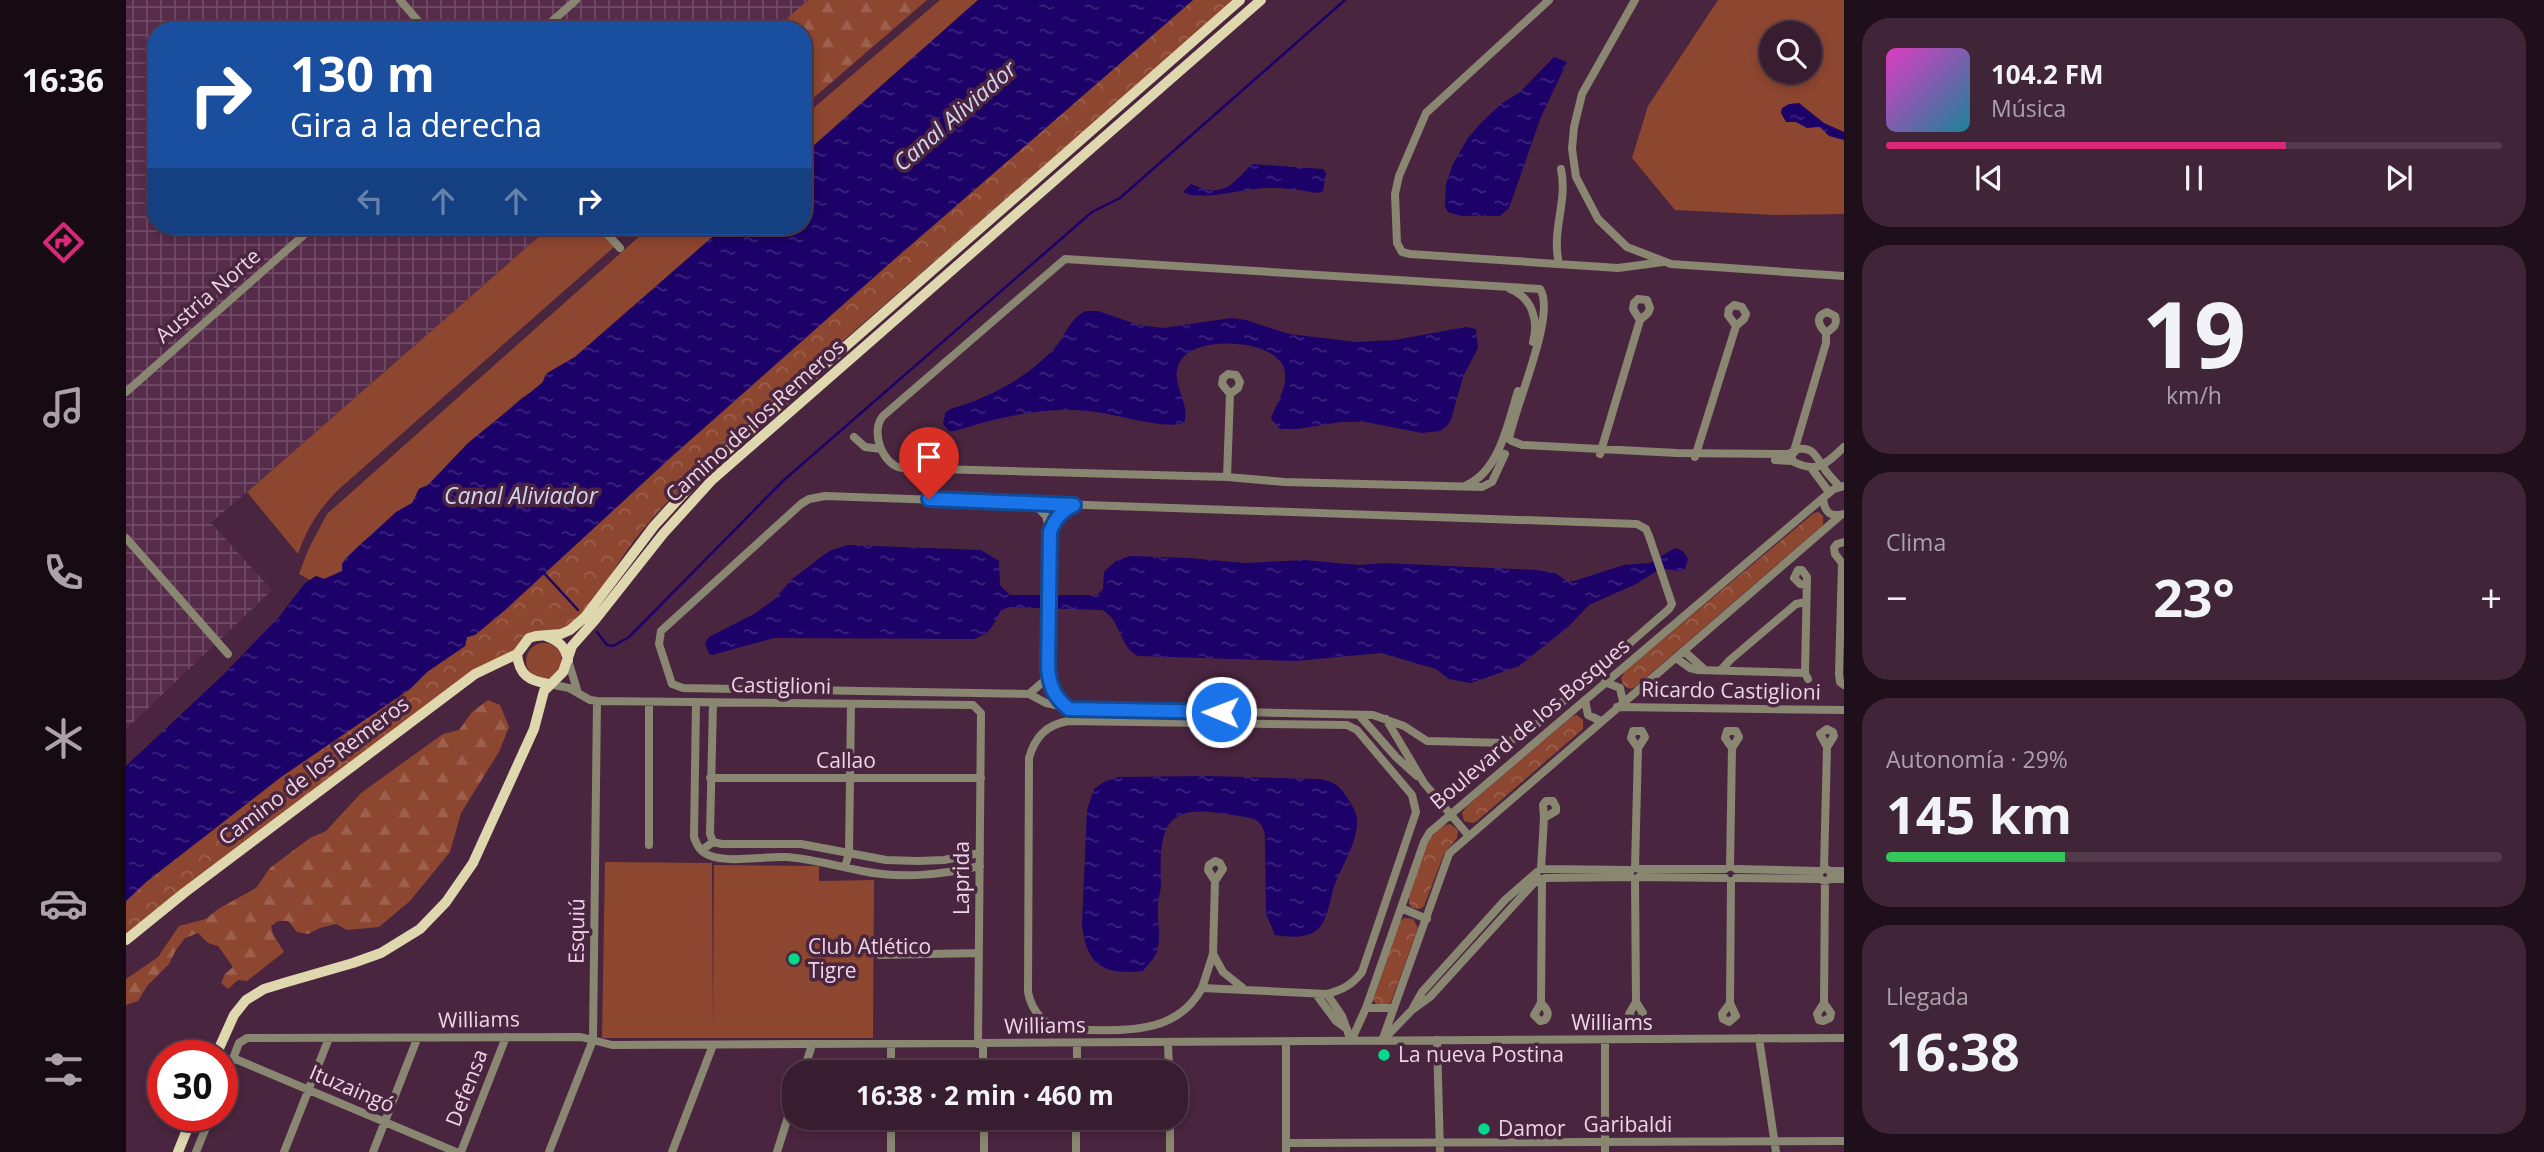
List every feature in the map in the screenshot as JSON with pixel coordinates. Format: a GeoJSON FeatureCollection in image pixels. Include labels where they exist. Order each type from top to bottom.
{"type":"FeatureCollection","features":[{"type":"Feature","properties":{"kind":"main road","name":"Camino de los Remeros"},"geometry":{"type":"LineString","coordinates":[[126,940],[184,893],[475,674],[517,654],[529,638],[561,634],[570,630],[585,617],[654,526],[705,470],[1240,0]]}},
{"type":"Feature","properties":{"kind":"main road","name":"Camino de los Remeros"},"geometry":{"type":"LineString","coordinates":[[223,1040],[234,1014],[246,1000],[275,985],[354,964],[380,953],[407,938],[446,902],[473,863],[534,729],[544,691],[563,671],[572,646],[581,634],[602,612],[663,534],[712,480],[1261,0]]}},
{"type":"Feature","properties":{"kind":"main road"},"geometry":{"type":"LineString","coordinates":[[544,635],[562,645],[568,660]]}},
{"type":"Feature","properties":{"kind":"main road"},"geometry":{"type":"LineString","coordinates":[[517,654],[518,664],[525,676],[536,682],[550,684]]}},
{"type":"Feature","properties":{"kind":"main road"},"geometry":{"type":"LineString","coordinates":[[178,1152],[187,1131]]}},
{"type":"Feature","properties":{"kind":"street"},"geometry":{"type":"LineString","coordinates":[[400,0],[418,21]]}},
{"type":"Feature","properties":{"kind":"street"},"geometry":{"type":"LineString","coordinates":[[552,21],[576,0]]}},
{"type":"Feature","properties":{"kind":"street"},"geometry":{"type":"LineString","coordinates":[[1549,0],[1426,113],[1399,176],[1395,194],[1394,221],[1398,247],[1402,252],[1618,268],[1662,262],[1844,276]]}},
{"type":"Feature","properties":{"kind":"street"},"geometry":{"type":"LineString","coordinates":[[1635,0],[1582,94],[1574,127],[1573,160],[1582,192],[1605,227],[1627,247],[1662,262]]}},
{"type":"Feature","properties":{"kind":"street"},"geometry":{"type":"LineString","coordinates":[[1559,264],[1555,246],[1563,193],[1561,169]]}},
{"type":"Feature","properties":{"kind":"street","name":"Austria Norte"},"geometry":{"type":"LineString","coordinates":[[126,392],[304,235]]}},
{"type":"Feature","properties":{"kind":"street"},"geometry":{"type":"LineString","coordinates":[[608,235],[620,248]]}},
{"type":"Feature","properties":{"kind":"street"},"geometry":{"type":"LineString","coordinates":[[1065,258],[1535,288],[1543,292],[1544,297],[1540,335],[1508,439],[1504,451],[1481,475],[1464,486],[902,468],[892,466],[881,449],[877,430],[883,416],[1065,258]]}},
{"type":"Feature","properties":{"kind":"street"},"geometry":{"type":"LineString","coordinates":[[1504,286],[1520,293],[1532,309],[1535,336],[1504,451]]}},
{"type":"Feature","properties":{"kind":"street"},"geometry":{"type":"LineString","coordinates":[[1601,452],[1640,320]]}},
{"type":"Feature","properties":{"kind":"street"},"geometry":{"type":"LineString","coordinates":[[1696,455],[1736,326]]}},
{"type":"Feature","properties":{"kind":"street"},"geometry":{"type":"LineString","coordinates":[[1792,461],[1826,343],[1826,333]]}},
{"type":"Feature","properties":{"kind":"street"},"geometry":{"type":"LineString","coordinates":[[1227,477],[1230,394]]}},
{"type":"Feature","properties":{"kind":"street"},"geometry":{"type":"LineString","coordinates":[[1799,431],[1806,449],[1817,456],[1822,466],[1842,486]]}},
{"type":"Feature","properties":{"kind":"street"},"geometry":{"type":"LineString","coordinates":[[854,436],[865,447],[881,449]]}},
{"type":"Feature","properties":{"kind":"street"},"geometry":{"type":"LineString","coordinates":[[1508,439],[1522,446],[1601,452]]}},
{"type":"Feature","properties":{"kind":"street"},"geometry":{"type":"LineString","coordinates":[[1504,451],[1696,455],[1792,461],[1812,469],[1822,466],[1844,447]]}},
{"type":"Feature","properties":{"kind":"street"},"geometry":{"type":"LineString","coordinates":[[1696,455],[1783,455],[1806,449]]}},
{"type":"Feature","properties":{"kind":"street"},"geometry":{"type":"LineString","coordinates":[[1817,456],[1832,456]]}},
{"type":"Feature","properties":{"kind":"street"},"geometry":{"type":"LineString","coordinates":[[1812,469],[1826,495],[1824,507],[1828,513],[1843,514]]}},
{"type":"Feature","properties":{"kind":"street","name":"Boulevard de los Bosques"},"geometry":{"type":"LineString","coordinates":[[1351,1041],[1366,1008],[1424,842],[1430,832],[1826,495],[1842,486]]}},
{"type":"Feature","properties":{"kind":"street"},"geometry":{"type":"LineString","coordinates":[[825,496],[1074,505],[1637,524],[1646,529],[1672,604],[1669,610],[1529,730],[1513,741],[1496,744],[1427,741],[1404,726],[1386,719],[1359,715],[1069,709],[1046,704],[1029,694],[677,687],[672,684],[659,644],[662,631],[808,499],[825,496]]}},
{"type":"Feature","properties":{"kind":"street"},"geometry":{"type":"LineString","coordinates":[[1033,503],[1046,516],[1050,532],[1048,668],[1051,689],[1069,709]]}},
{"type":"Feature","properties":{"kind":"street"},"geometry":{"type":"LineString","coordinates":[[1050,532],[1057,517],[1074,505]]}},
{"type":"Feature","properties":{"kind":"street","name":"Boulevard de los Bosques"},"geometry":{"type":"LineString","coordinates":[[1382,1041],[1449,854],[1843,514]]}},
{"type":"Feature","properties":{"kind":"street"},"geometry":{"type":"LineString","coordinates":[[127,542],[228,654]]}},
{"type":"Feature","properties":{"kind":"street"},"geometry":{"type":"LineString","coordinates":[[1844,542],[1834,548],[1835,554],[1843,561],[1839,674],[1840,682],[1844,685]]}},
{"type":"Feature","properties":{"kind":"street"},"geometry":{"type":"LineString","coordinates":[[1676,657],[1690,668],[1707,671],[1807,676],[1806,585]]}},
{"type":"Feature","properties":{"kind":"street"},"geometry":{"type":"LineString","coordinates":[[1720,671],[1796,604],[1806,602]]}},
{"type":"Feature","properties":{"kind":"street"},"geometry":{"type":"LineString","coordinates":[[1684,651],[1707,671]]}},
{"type":"Feature","properties":{"kind":"street"},"geometry":{"type":"LineString","coordinates":[[568,660],[578,693]]}},
{"type":"Feature","properties":{"kind":"street"},"geometry":{"type":"LineString","coordinates":[[1029,694],[1044,681],[1048,668]]}},
{"type":"Feature","properties":{"kind":"street"},"geometry":{"type":"LineString","coordinates":[[1605,682],[1620,688],[1620,704]]}},
{"type":"Feature","properties":{"kind":"street","name":"Castiglioni"},"geometry":{"type":"LineString","coordinates":[[550,684],[569,688],[597,701],[973,705],[978,707],[981,713]]}},
{"type":"Feature","properties":{"kind":"street"},"geometry":{"type":"LineString","coordinates":[[1585,700],[1588,715],[1601,721]]}},
{"type":"Feature","properties":{"kind":"street","name":"Esquiú"},"geometry":{"type":"LineString","coordinates":[[549,1152],[593,1040],[597,701]]}},
{"type":"Feature","properties":{"kind":"street"},"geometry":{"type":"LineString","coordinates":[[649,702],[649,845]]}},
{"type":"Feature","properties":{"kind":"street"},"geometry":{"type":"LineString","coordinates":[[696,702],[694,837],[702,850],[714,857],[786,857],[878,873],[923,876],[980,866]]}},
{"type":"Feature","properties":{"kind":"street"},"geometry":{"type":"LineString","coordinates":[[713,703],[710,778],[710,834],[713,842]]}},
{"type":"Feature","properties":{"kind":"street"},"geometry":{"type":"LineString","coordinates":[[845,867],[849,853],[851,704]]}},
{"type":"Feature","properties":{"kind":"street","name":"Ricardo Castiglioni"},"geometry":{"type":"LineString","coordinates":[[1620,704],[1844,710]]}},
{"type":"Feature","properties":{"kind":"street","name":"Laprida"},"geometry":{"type":"LineString","coordinates":[[981,713],[979,953],[982,1060]]}},
{"type":"Feature","properties":{"kind":"street"},"geometry":{"type":"LineString","coordinates":[[1359,715],[1396,757],[1424,783],[1468,835]]}},
{"type":"Feature","properties":{"kind":"street"},"geometry":{"type":"LineString","coordinates":[[1386,719],[1424,783]]}},
{"type":"Feature","properties":{"kind":"street"},"geometry":{"type":"LineString","coordinates":[[1202,988],[1326,994],[1349,986],[1362,971],[1415,820],[1412,795],[1357,730],[1347,725],[1068,721],[1048,727],[1037,738],[1030,758],[1028,992],[1034,1010],[1046,1023],[1058,1029],[1150,1027],[1175,1018],[1186,1009],[1202,988],[1213,954],[1215,881]]}},
{"type":"Feature","properties":{"kind":"street"},"geometry":{"type":"LineString","coordinates":[[1824,1003],[1826,747]]}},
{"type":"Feature","properties":{"kind":"street"},"geometry":{"type":"LineString","coordinates":[[1636,1002],[1638,748]]}},
{"type":"Feature","properties":{"kind":"street"},"geometry":{"type":"LineString","coordinates":[[1730,1003],[1732,748]]}},
{"type":"Feature","properties":{"kind":"street","name":"Callao"},"geometry":{"type":"LineString","coordinates":[[710,778],[981,778]]}},
{"type":"Feature","properties":{"kind":"street"},"geometry":{"type":"LineString","coordinates":[[1541,1003],[1544,818]]}},
{"type":"Feature","properties":{"kind":"street"},"geometry":{"type":"LineString","coordinates":[[702,850],[713,842],[802,844],[886,860],[918,862],[980,853]]}},
{"type":"Feature","properties":{"kind":"street"},"geometry":{"type":"LineString","coordinates":[[1825,875],[1844,871]]}},
{"type":"Feature","properties":{"kind":"street"},"geometry":{"type":"LineString","coordinates":[[1382,1041],[1412,1010],[1430,997],[1541,874],[1825,875],[1844,879]]}},
{"type":"Feature","properties":{"kind":"street"},"geometry":{"type":"LineString","coordinates":[[1401,908],[1427,919]]}},
{"type":"Feature","properties":{"kind":"street"},"geometry":{"type":"LineString","coordinates":[[880,955],[979,953]]}},
{"type":"Feature","properties":{"kind":"street"},"geometry":{"type":"LineString","coordinates":[[1213,954],[1223,972],[1245,989]]}},
{"type":"Feature","properties":{"kind":"street"},"geometry":{"type":"LineString","coordinates":[[1316,994],[1336,1021],[1347,1029]]}},
{"type":"Feature","properties":{"kind":"street"},"geometry":{"type":"LineString","coordinates":[[1326,994],[1342,1016],[1351,1041]]}},
{"type":"Feature","properties":{"kind":"street"},"geometry":{"type":"LineString","coordinates":[[1366,1008],[1394,1008]]}},
{"type":"Feature","properties":{"kind":"street","name":"Defensa"},"geometry":{"type":"LineString","coordinates":[[458,1152],[506,1037]]}},
{"type":"Feature","properties":{"kind":"street","name":"Williams"},"geometry":{"type":"LineString","coordinates":[[238,1046],[247,1038],[582,1037],[611,1045],[1844,1038]]}},
{"type":"Feature","properties":{"kind":"street"},"geometry":{"type":"LineString","coordinates":[[284,1152],[330,1038]]}},
{"type":"Feature","properties":{"kind":"street"},"geometry":{"type":"LineString","coordinates":[[1759,1038],[1776,1152]]}},
{"type":"Feature","properties":{"kind":"street"},"geometry":{"type":"LineString","coordinates":[[373,1152],[417,1039]]}},
{"type":"Feature","properties":{"kind":"street"},"geometry":{"type":"LineString","coordinates":[[1437,1040],[1440,1147]]}},
{"type":"Feature","properties":{"kind":"street"},"geometry":{"type":"LineString","coordinates":[[1605,1041],[1605,1152]]}},
{"type":"Feature","properties":{"kind":"street"},"geometry":{"type":"LineString","coordinates":[[1168,1042],[1169,1060]]}},
{"type":"Feature","properties":{"kind":"street"},"geometry":{"type":"LineString","coordinates":[[1286,1042],[1286,1147]]}},
{"type":"Feature","properties":{"kind":"street"},"geometry":{"type":"LineString","coordinates":[[1077,1043],[1077,1060]]}},
{"type":"Feature","properties":{"kind":"street"},"geometry":{"type":"LineString","coordinates":[[672,1152],[713,1045]]}},
{"type":"Feature","properties":{"kind":"street"},"geometry":{"type":"LineString","coordinates":[[807,1060],[812,1045]]}},
{"type":"Feature","properties":{"kind":"street"},"geometry":{"type":"LineString","coordinates":[[891,1045],[891,1060]]}},
{"type":"Feature","properties":{"kind":"street","name":"Ituzaingó"},"geometry":{"type":"LineString","coordinates":[[238,1060],[458,1152]]}},
{"type":"Feature","properties":{"kind":"street"},"geometry":{"type":"LineString","coordinates":[[776,1152],[783,1130]]}},
{"type":"Feature","properties":{"kind":"street"},"geometry":{"type":"LineString","coordinates":[[891,1130],[891,1152]]}},
{"type":"Feature","properties":{"kind":"street"},"geometry":{"type":"LineString","coordinates":[[984,1130],[984,1152]]}},
{"type":"Feature","properties":{"kind":"street"},"geometry":{"type":"LineString","coordinates":[[1076,1130],[1076,1152]]}},
{"type":"Feature","properties":{"kind":"street"},"geometry":{"type":"LineString","coordinates":[[1170,1130],[1170,1152]]}},
{"type":"Feature","properties":{"kind":"street"},"geometry":{"type":"LineString","coordinates":[[196,1152],[205,1131]]}},
{"type":"Feature","properties":{"kind":"street","name":"Garibaldi"},"geometry":{"type":"LineString","coordinates":[[1286,1147],[1844,1141]]}},
{"type":"Feature","properties":{"kind":"shaded area"},"geometry":{"type":"Polygon","coordinates":[[[126,0],[808,0],[784,21],[147,21],[147,235],[541,235],[211,523],[272,590],[126,729],[126,0]]]}},
{"type":"Feature","properties":{"kind":"green space"},"geometry":{"type":"Polygon","coordinates":[[[808,0],[927,0],[812,99],[812,21],[784,21],[808,0]]]}},
{"type":"Feature","properties":{"kind":"green space"},"geometry":{"type":"Polygon","coordinates":[[[940,0],[978,0],[812,147],[812,109],[940,0]]]}},
{"type":"Feature","properties":{"kind":"green space"},"geometry":{"type":"Polygon","coordinates":[[[1193,0],[1235,0],[714,453],[638,536],[579,619],[563,629],[545,630],[514,651],[126,938],[126,901],[146,882],[281,777],[410,689],[427,672],[465,646],[467,637],[475,635],[505,610],[670,458],[1193,0]]]}},
{"type":"Feature","properties":{"kind":"green space"},"geometry":{"type":"Polygon","coordinates":[[[1718,0],[1844,0],[1844,214],[1775,215],[1675,210],[1632,158],[1648,106],[1718,0]]]}},
{"type":"Feature","properties":{"kind":"green space"},"geometry":{"type":"Polygon","coordinates":[[[541,235],[603,235],[614,247],[338,490],[314,519],[298,554],[247,492],[541,235]]]}},
{"type":"Feature","properties":{"kind":"green space"},"geometry":{"type":"Polygon","coordinates":[[[641,235],[715,235],[575,357],[545,375],[538,387],[520,399],[428,485],[419,489],[404,512],[362,542],[347,560],[343,571],[324,579],[316,576],[310,580],[299,574],[327,514],[641,235]]]}},
{"type":"Feature","properties":{"kind":"green space"},"geometry":{"type":"Polygon","coordinates":[[[1818,512],[1823,516],[1823,525],[1635,687],[1630,689],[1623,685],[1621,678],[1625,671],[1818,512]]]}},
{"type":"Feature","properties":{"kind":"green space"},"geometry":{"type":"Polygon","coordinates":[[[544,643],[557,648],[562,661],[557,674],[544,679],[531,674],[526,661],[531,648],[544,643]]]}},
{"type":"Feature","properties":{"kind":"green space"},"geometry":{"type":"Polygon","coordinates":[[[488,700],[500,705],[509,727],[499,752],[461,813],[450,852],[410,901],[379,927],[347,930],[336,924],[308,934],[297,932],[288,921],[278,921],[271,926],[284,952],[247,981],[238,980],[228,989],[221,983],[225,974],[233,967],[218,946],[208,943],[198,933],[185,938],[169,964],[148,985],[138,1001],[126,1005],[126,979],[158,957],[179,926],[206,919],[218,909],[256,888],[270,868],[310,838],[326,831],[361,793],[443,734],[459,730],[472,712],[488,700]]]}},
{"type":"Feature","properties":{"kind":"green space"},"geometry":{"type":"Polygon","coordinates":[[[1577,715],[1583,720],[1583,729],[1477,821],[1464,821],[1462,813],[1467,806],[1577,715]]]}},
{"type":"Feature","properties":{"kind":"green space"},"geometry":{"type":"Polygon","coordinates":[[[1450,824],[1458,830],[1457,838],[1444,854],[1424,906],[1420,909],[1412,908],[1409,896],[1423,854],[1434,834],[1450,824]]]}},
{"type":"Feature","properties":{"kind":"green space"},"geometry":{"type":"Polygon","coordinates":[[[605,862],[712,863],[713,1027],[714,865],[819,866],[819,881],[874,880],[873,1038],[602,1038],[605,862]]]}},
{"type":"Feature","properties":{"kind":"green space"},"geometry":{"type":"Polygon","coordinates":[[[1404,918],[1413,919],[1418,928],[1391,1002],[1387,1005],[1376,1004],[1373,1000],[1400,922],[1404,918]]]}},
{"type":"Feature","properties":{"kind":"water","name":"Canal Aliviador"},"geometry":{"type":"Polygon","coordinates":[[[978,0],[1193,0],[670,458],[505,610],[475,635],[467,637],[465,646],[427,672],[410,689],[281,777],[146,882],[126,901],[126,766],[223,675],[279,617],[305,583],[316,576],[324,579],[342,571],[345,559],[396,512],[412,503],[419,489],[428,485],[468,443],[543,382],[547,373],[575,357],[715,235],[812,235],[812,147],[978,0]]]}},
{"type":"Feature","properties":{"kind":"water"},"geometry":{"type":"Polygon","coordinates":[[[1554,57],[1567,62],[1541,117],[1509,208],[1500,216],[1461,216],[1448,212],[1445,207],[1446,184],[1453,164],[1468,138],[1501,104],[1520,92],[1554,57]]]}},
{"type":"Feature","properties":{"kind":"water"},"geometry":{"type":"Polygon","coordinates":[[[1799,103],[1824,123],[1844,132],[1844,140],[1829,136],[1820,127],[1807,128],[1796,122],[1786,122],[1781,113],[1782,108],[1799,103]]]}},
{"type":"Feature","properties":{"kind":"water"},"geometry":{"type":"Polygon","coordinates":[[[1252,164],[1323,169],[1326,173],[1323,191],[1318,193],[1267,188],[1200,196],[1183,192],[1191,184],[1219,190],[1232,184],[1252,164]]]}},
{"type":"Feature","properties":{"kind":"water"},"geometry":{"type":"Polygon","coordinates":[[[1086,311],[1098,311],[1139,325],[1163,328],[1231,318],[1289,334],[1356,342],[1395,340],[1466,327],[1476,329],[1478,348],[1463,377],[1450,423],[1440,431],[1422,433],[1365,422],[1280,429],[1271,419],[1284,385],[1285,372],[1280,361],[1255,347],[1238,344],[1203,346],[1181,360],[1177,376],[1185,408],[1184,423],[1164,424],[1098,412],[1054,410],[988,421],[955,431],[949,431],[943,424],[945,413],[950,409],[991,394],[1029,371],[1056,347],[1071,323],[1086,311]]]}},
{"type":"Feature","properties":{"kind":"water"},"geometry":{"type":"Polygon","coordinates":[[[848,545],[981,550],[999,561],[1000,585],[1010,595],[1097,595],[1103,589],[1104,572],[1117,560],[1131,556],[1245,563],[1304,560],[1359,565],[1383,563],[1536,570],[1555,573],[1567,581],[1624,565],[1650,563],[1675,548],[1683,551],[1688,559],[1685,569],[1655,572],[1636,584],[1589,605],[1568,627],[1519,666],[1471,683],[1449,679],[1436,669],[1381,653],[1296,661],[1138,656],[1127,646],[1113,620],[1102,610],[1010,607],[1001,610],[987,632],[973,639],[774,638],[709,654],[705,643],[709,637],[754,614],[775,599],[791,580],[829,551],[848,545]]]}},
{"type":"Feature","properties":{"kind":"water"},"geometry":{"type":"Polygon","coordinates":[[[1118,777],[1320,779],[1335,784],[1344,792],[1356,814],[1357,828],[1334,886],[1324,921],[1317,930],[1307,935],[1275,935],[1266,914],[1265,835],[1261,824],[1249,818],[1192,812],[1180,815],[1171,822],[1165,832],[1158,902],[1159,943],[1155,956],[1143,971],[1117,971],[1099,965],[1088,950],[1082,925],[1087,810],[1094,789],[1118,777]]]}},
{"type":"Feature","properties":{"kind":"waterway"},"geometry":{"type":"LineString","coordinates":[[597,632],[607,645],[613,646],[629,637],[784,480],[1092,212],[1120,198],[1345,0]]}},
{"type":"Feature","properties":{"kind":"waterway"},"geometry":{"type":"LineString","coordinates":[[544,573],[578,610]]}},
{"type":"Feature","properties":{"kind":"place","name":"Club Atlético Tigre"},"geometry":{"type":"Point","coordinates":[794,959]}},
{"type":"Feature","properties":{"kind":"place","name":"La nueva Postina"},"geometry":{"type":"Point","coordinates":[1384,1055]}},
{"type":"Feature","properties":{"kind":"place","name":"Damor"},"geometry":{"type":"Point","coordinates":[1484,1129]}},
{"type":"Feature","properties":{"kind":"route"},"geometry":{"type":"LineString","coordinates":[[929,499],[1074,505],[1057,517],[1050,532],[1049,681],[1051,689],[1069,709],[1221,712]]}}]}
